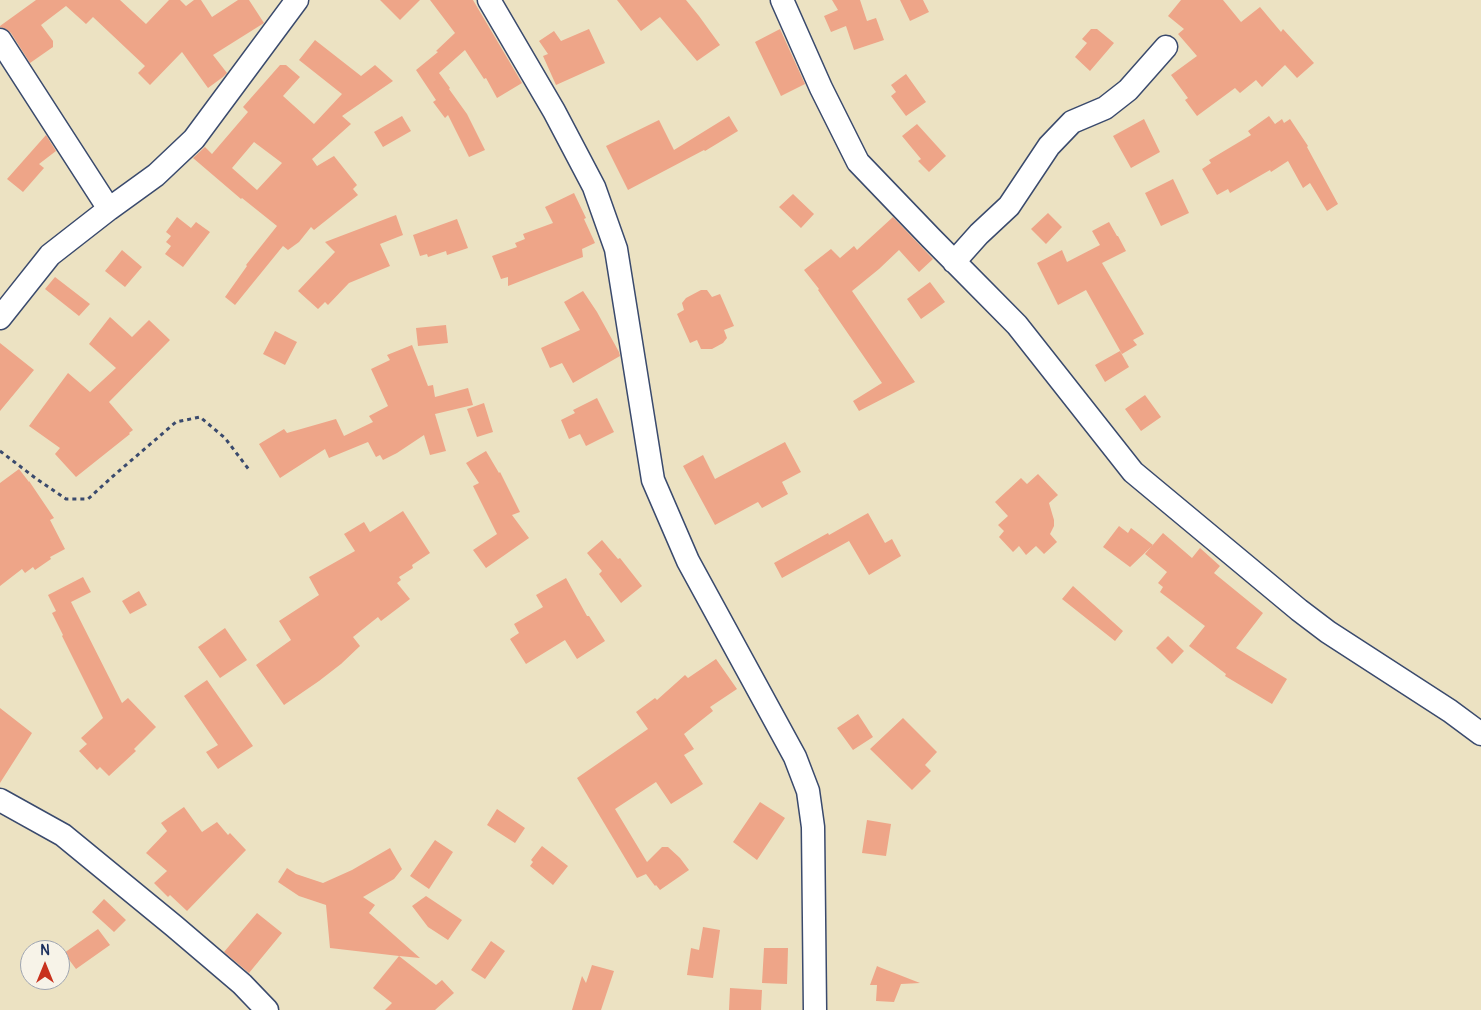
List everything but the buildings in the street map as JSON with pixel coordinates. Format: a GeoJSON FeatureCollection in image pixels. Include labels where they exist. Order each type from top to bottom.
{"type":"FeatureCollection","features":[{"type":"Feature","properties":{"kind":"street"},"geometry":{"type":"LineString","coordinates":[[0,318],[50,255],[109,209],[156,176],[194,139],[297,0]]}},
{"type":"Feature","properties":{"kind":"street"},"geometry":{"type":"LineString","coordinates":[[489,0],[554,111],[594,187],[616,250],[653,480],[688,561],[795,757],[808,791],[813,827],[815,1010]]}},
{"type":"Feature","properties":{"kind":"street"},"geometry":{"type":"LineString","coordinates":[[782,0],[821,88],[858,162],[1017,325],[1133,472],[1270,588],[1328,632],[1450,711],[1481,734]]}},
{"type":"Feature","properties":{"kind":"street"},"geometry":{"type":"LineString","coordinates":[[0,40],[109,209]]}},
{"type":"Feature","properties":{"kind":"street"},"geometry":{"type":"LineString","coordinates":[[954,262],[1008,206],[1049,146],[1072,122],[1105,108],[1128,90],[1166,47]]}},
{"type":"Feature","properties":{"kind":"street"},"geometry":{"type":"LineString","coordinates":[[0,800],[63,835],[242,984],[267,1010]]}},
{"type":"Feature","properties":{"kind":"path"},"geometry":{"type":"LineString","coordinates":[[0,451],[66,500],[88,500],[176,422],[200,417],[225,438],[250,471]]}}]}
